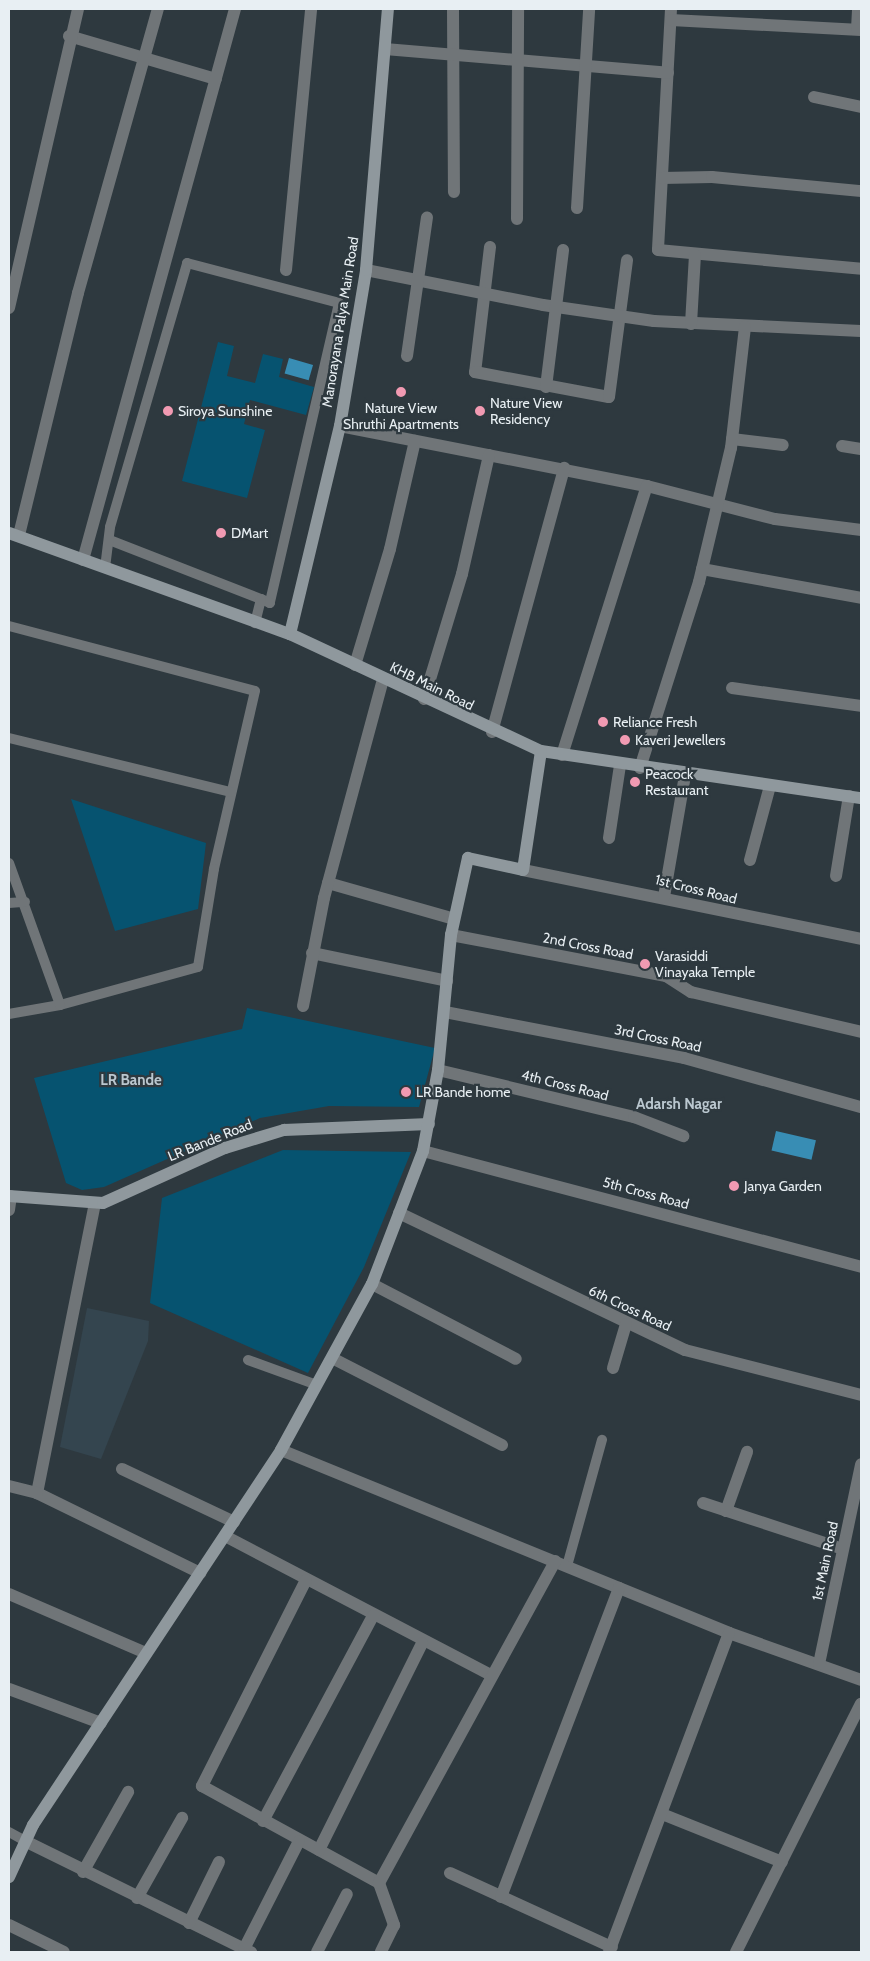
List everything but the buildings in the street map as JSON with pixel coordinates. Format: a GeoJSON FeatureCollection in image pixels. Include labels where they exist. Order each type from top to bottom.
{"type":"FeatureCollection","features":[{"type":"Feature","properties":{"kind":"street"},"geometry":{"type":"LineString","coordinates":[[9,308],[69,36],[78,9]]}},
{"type":"Feature","properties":{"kind":"street"},"geometry":{"type":"LineString","coordinates":[[11,534],[142,58],[158,9]]}},
{"type":"Feature","properties":{"kind":"street"},"geometry":{"type":"LineString","coordinates":[[83,560],[235,9]]}},
{"type":"Feature","properties":{"kind":"street"},"geometry":{"type":"LineString","coordinates":[[286,270],[311,9]]}},
{"type":"Feature","properties":{"kind":"street","name":"Manorayana Palya Main Road"},"geometry":{"type":"LineString","coordinates":[[290,634],[340,426],[366,270],[388,9]]}},
{"type":"Feature","properties":{"kind":"street"},"geometry":{"type":"LineString","coordinates":[[453,9],[454,192]]}},
{"type":"Feature","properties":{"kind":"street"},"geometry":{"type":"LineString","coordinates":[[517,219],[520,58],[518,9]]}},
{"type":"Feature","properties":{"kind":"street"},"geometry":{"type":"LineString","coordinates":[[577,208],[588,9]]}},
{"type":"Feature","properties":{"kind":"street"},"geometry":{"type":"LineString","coordinates":[[858,9],[859,30],[671,14],[658,250],[695,255],[861,269]]}},
{"type":"Feature","properties":{"kind":"street"},"geometry":{"type":"LineString","coordinates":[[69,36],[216,79]]}},
{"type":"Feature","properties":{"kind":"street"},"geometry":{"type":"LineString","coordinates":[[385,49],[520,58],[668,73]]}},
{"type":"Feature","properties":{"kind":"street"},"geometry":{"type":"LineString","coordinates":[[814,97],[861,107]]}},
{"type":"Feature","properties":{"kind":"street"},"geometry":{"type":"LineString","coordinates":[[662,178],[712,177],[861,191]]}},
{"type":"Feature","properties":{"kind":"street"},"geometry":{"type":"LineString","coordinates":[[408,356],[427,217]]}},
{"type":"Feature","properties":{"kind":"street"},"geometry":{"type":"LineString","coordinates":[[490,247],[487,294],[475,372],[546,387],[610,397],[627,260]]}},
{"type":"Feature","properties":{"kind":"street"},"geometry":{"type":"LineString","coordinates":[[546,387],[558,308],[563,250]]}},
{"type":"Feature","properties":{"kind":"street"},"geometry":{"type":"LineString","coordinates":[[691,324],[695,255]]}},
{"type":"Feature","properties":{"kind":"street"},"geometry":{"type":"LineString","coordinates":[[366,270],[418,278],[558,308],[619,316],[691,324],[861,331]]}},
{"type":"Feature","properties":{"kind":"street"},"geometry":{"type":"LineString","coordinates":[[640,768],[702,569],[717,506],[732,439],[745,327]]}},
{"type":"Feature","properties":{"kind":"street"},"geometry":{"type":"LineString","coordinates":[[340,426],[564,468],[647,486],[717,506],[861,530]]}},
{"type":"Feature","properties":{"kind":"street"},"geometry":{"type":"LineString","coordinates":[[732,439],[783,445]]}},
{"type":"Feature","properties":{"kind":"street"},"geometry":{"type":"LineString","coordinates":[[354,665],[390,550],[415,441]]}},
{"type":"Feature","properties":{"kind":"street"},"geometry":{"type":"LineString","coordinates":[[842,446],[861,450]]}},
{"type":"Feature","properties":{"kind":"street"},"geometry":{"type":"LineString","coordinates":[[424,699],[462,574],[489,455]]}},
{"type":"Feature","properties":{"kind":"street"},"geometry":{"type":"LineString","coordinates":[[492,732],[564,468]]}},
{"type":"Feature","properties":{"kind":"street"},"geometry":{"type":"LineString","coordinates":[[562,755],[647,486]]}},
{"type":"Feature","properties":{"kind":"street","name":"KHB Main Road"},"geometry":{"type":"LineString","coordinates":[[11,534],[290,634],[492,732],[541,751],[685,775],[855,797]]}},
{"type":"Feature","properties":{"kind":"street"},"geometry":{"type":"LineString","coordinates":[[702,569],[861,598]]}},
{"type":"Feature","properties":{"kind":"street"},"geometry":{"type":"LineString","coordinates":[[303,1006],[312,953],[328,883],[383,679]]}},
{"type":"Feature","properties":{"kind":"street"},"geometry":{"type":"LineString","coordinates":[[732,688],[861,706]]}},
{"type":"Feature","properties":{"kind":"street"},"geometry":{"type":"LineString","coordinates":[[9,1877],[27,1842],[33,1825],[281,1450],[372,1284],[423,1151],[438,1070],[451,935],[468,858],[523,870],[541,751]]}},
{"type":"Feature","properties":{"kind":"street"},"geometry":{"type":"LineString","coordinates":[[609,838],[620,765]]}},
{"type":"Feature","properties":{"kind":"street"},"geometry":{"type":"LineString","coordinates":[[664,897],[685,775]]}},
{"type":"Feature","properties":{"kind":"street"},"geometry":{"type":"LineString","coordinates":[[750,860],[770,786]]}},
{"type":"Feature","properties":{"kind":"street"},"geometry":{"type":"LineString","coordinates":[[836,876],[855,797]]}},
{"type":"Feature","properties":{"kind":"street","name":"1st Cross Road"},"geometry":{"type":"LineString","coordinates":[[523,870],[664,897],[861,939]]}},
{"type":"Feature","properties":{"kind":"street"},"geometry":{"type":"LineString","coordinates":[[328,883],[454,919]]}},
{"type":"Feature","properties":{"kind":"street","name":"2nd Cross Road"},"geometry":{"type":"LineString","coordinates":[[451,935],[666,976],[691,992],[861,1032]]}},
{"type":"Feature","properties":{"kind":"street"},"geometry":{"type":"LineString","coordinates":[[312,953],[447,981]]}},
{"type":"Feature","properties":{"kind":"street","name":"3rd Cross Road"},"geometry":{"type":"LineString","coordinates":[[445,1012],[684,1058],[861,1107]]}},
{"type":"Feature","properties":{"kind":"street","name":"4th Cross Road"},"geometry":{"type":"LineString","coordinates":[[438,1070],[634,1117],[683,1136]]}},
{"type":"Feature","properties":{"kind":"street","name":"LR Bande Road"},"geometry":{"type":"LineString","coordinates":[[10,1196],[94,1203],[118,1199],[225,1148],[284,1130],[429,1124]]}},
{"type":"Feature","properties":{"kind":"street","name":"5th Cross Road"},"geometry":{"type":"LineString","coordinates":[[423,1151],[861,1267]]}},
{"type":"Feature","properties":{"kind":"street"},"geometry":{"type":"LineString","coordinates":[[9,1210],[10,1196]]}},
{"type":"Feature","properties":{"kind":"street"},"geometry":{"type":"LineString","coordinates":[[38,1493],[94,1203]]}},
{"type":"Feature","properties":{"kind":"street","name":"6th Cross Road"},"geometry":{"type":"LineString","coordinates":[[399,1213],[626,1324],[685,1350],[861,1395]]}},
{"type":"Feature","properties":{"kind":"street"},"geometry":{"type":"LineString","coordinates":[[372,1284],[516,1359]]}},
{"type":"Feature","properties":{"kind":"street"},"geometry":{"type":"LineString","coordinates":[[613,1368],[626,1324]]}},
{"type":"Feature","properties":{"kind":"street"},"geometry":{"type":"LineString","coordinates":[[332,1358],[502,1445]]}},
{"type":"Feature","properties":{"kind":"street"},"geometry":{"type":"LineString","coordinates":[[281,1450],[555,1560],[729,1634],[861,1680]]}},
{"type":"Feature","properties":{"kind":"street"},"geometry":{"type":"LineString","coordinates":[[726,1511],[747,1452]]}},
{"type":"Feature","properties":{"kind":"street","name":"1st Main Road"},"geometry":{"type":"LineString","coordinates":[[819,1664],[861,1464]]}},
{"type":"Feature","properties":{"kind":"street"},"geometry":{"type":"LineString","coordinates":[[122,1469],[234,1522]]}},
{"type":"Feature","properties":{"kind":"street"},"geometry":{"type":"LineString","coordinates":[[9,1486],[38,1493],[200,1573]]}},
{"type":"Feature","properties":{"kind":"street"},"geometry":{"type":"LineString","coordinates":[[703,1503],[843,1549]]}},
{"type":"Feature","properties":{"kind":"street"},"geometry":{"type":"LineString","coordinates":[[225,1536],[422,1643],[491,1675]]}},
{"type":"Feature","properties":{"kind":"street"},"geometry":{"type":"LineString","coordinates":[[379,1883],[555,1560]]}},
{"type":"Feature","properties":{"kind":"street"},"geometry":{"type":"LineString","coordinates":[[306,1580],[202,1780],[204,1788],[379,1883],[394,1925],[382,1952]]}},
{"type":"Feature","properties":{"kind":"street"},"geometry":{"type":"LineString","coordinates":[[501,1897],[619,1588]]}},
{"type":"Feature","properties":{"kind":"street"},"geometry":{"type":"LineString","coordinates":[[9,1594],[146,1653]]}},
{"type":"Feature","properties":{"kind":"street"},"geometry":{"type":"LineString","coordinates":[[263,1821],[373,1616]]}},
{"type":"Feature","properties":{"kind":"street"},"geometry":{"type":"LineString","coordinates":[[450,1873],[611,1950],[729,1634]]}},
{"type":"Feature","properties":{"kind":"street"},"geometry":{"type":"LineString","coordinates":[[319,1850],[422,1643]]}},
{"type":"Feature","properties":{"kind":"street"},"geometry":{"type":"LineString","coordinates":[[9,1689],[101,1723]]}},
{"type":"Feature","properties":{"kind":"street"},"geometry":{"type":"LineString","coordinates":[[736,1952],[861,1704]]}},
{"type":"Feature","properties":{"kind":"street"},"geometry":{"type":"LineString","coordinates":[[82,1872],[128,1792]]}},
{"type":"Feature","properties":{"kind":"street"},"geometry":{"type":"LineString","coordinates":[[662,1814],[782,1862]]}},
{"type":"Feature","properties":{"kind":"street"},"geometry":{"type":"LineString","coordinates":[[137,1898],[182,1818]]}},
{"type":"Feature","properties":{"kind":"street"},"geometry":{"type":"LineString","coordinates":[[27,1842],[82,1872],[248,1951],[299,1841]]}},
{"type":"Feature","properties":{"kind":"street"},"geometry":{"type":"LineString","coordinates":[[189,1922],[220,1862]]}},
{"type":"Feature","properties":{"kind":"street"},"geometry":{"type":"LineString","coordinates":[[317,1952],[347,1894]]}},
{"type":"Feature","properties":{"kind":"street"},"geometry":{"type":"LineString","coordinates":[[9,1925],[64,1952]]}},
{"type":"Feature","properties":{"kind":"lane"},"geometry":{"type":"LineString","coordinates":[[106,568],[112,541],[110,526],[187,263],[339,303],[270,603],[112,541]]}},
{"type":"Feature","properties":{"kind":"lane"},"geometry":{"type":"LineString","coordinates":[[255,623],[261,599]]}},
{"type":"Feature","properties":{"kind":"lane"},"geometry":{"type":"LineString","coordinates":[[9,626],[255,691],[230,792],[198,967],[60,1005],[9,1014]]}},
{"type":"Feature","properties":{"kind":"lane"},"geometry":{"type":"LineString","coordinates":[[9,738],[230,792]]}},
{"type":"Feature","properties":{"kind":"lane"},"geometry":{"type":"LineString","coordinates":[[9,863],[25,902],[60,1005]]}},
{"type":"Feature","properties":{"kind":"lane"},"geometry":{"type":"LineString","coordinates":[[9,903],[25,902]]}},
{"type":"Feature","properties":{"kind":"lane"},"geometry":{"type":"LineString","coordinates":[[248,1360],[317,1385]]}},
{"type":"Feature","properties":{"kind":"lane"},"geometry":{"type":"LineString","coordinates":[[567,1566],[602,1440]]}},
{"type":"Feature","properties":{"kind":"lane"},"geometry":{"type":"LineString","coordinates":[[9,1832],[27,1842]]}},
{"type":"Feature","properties":{"kind":"shaded area"},"geometry":{"type":"Polygon","coordinates":[[[218,342],[234,346],[227,376],[255,383],[263,354],[283,359],[279,377],[314,387],[306,415],[250,400],[244,424],[265,430],[247,498],[182,481],[218,342]]]}},
{"type":"Feature","properties":{"kind":"shaded area"},"geometry":{"type":"Polygon","coordinates":[[[289,358],[313,365],[309,380],[285,373],[289,358]]]}},
{"type":"Feature","properties":{"kind":"shaded area"},"geometry":{"type":"Polygon","coordinates":[[[71,799],[206,843],[198,909],[115,931],[71,799]]]}},
{"type":"Feature","properties":{"kind":"shaded area"},"geometry":{"type":"Polygon","coordinates":[[[247,1008],[435,1048],[419,1107],[329,1106],[260,1118],[104,1187],[82,1190],[66,1183],[34,1078],[242,1029],[247,1008]]]}},
{"type":"Feature","properties":{"kind":"shaded area"},"geometry":{"type":"Polygon","coordinates":[[[776,1131],[816,1140],[811,1160],[772,1150],[776,1131]]]}},
{"type":"Feature","properties":{"kind":"shaded area"},"geometry":{"type":"Polygon","coordinates":[[[283,1150],[411,1152],[364,1267],[308,1373],[150,1303],[162,1198],[283,1150]]]}},
{"type":"Feature","properties":{"kind":"shaded area"},"geometry":{"type":"Polygon","coordinates":[[[87,1308],[149,1321],[148,1341],[101,1459],[60,1447],[87,1308]]]}},
{"type":"Feature","properties":{"kind":"place","name":"Nature View Shruthi Apartments"},"geometry":{"type":"Point","coordinates":[401,392]}},
{"type":"Feature","properties":{"kind":"place","name":"Siroya Sunshine"},"geometry":{"type":"Point","coordinates":[168,411]}},
{"type":"Feature","properties":{"kind":"place","name":"Nature View Residency"},"geometry":{"type":"Point","coordinates":[480,411]}},
{"type":"Feature","properties":{"kind":"place","name":"DMart"},"geometry":{"type":"Point","coordinates":[221,533]}},
{"type":"Feature","properties":{"kind":"place","name":"Reliance Fresh"},"geometry":{"type":"Point","coordinates":[603,722]}},
{"type":"Feature","properties":{"kind":"place","name":"Kaveri Jewellers"},"geometry":{"type":"Point","coordinates":[625,740]}},
{"type":"Feature","properties":{"kind":"place","name":"Peacock Restaurant"},"geometry":{"type":"Point","coordinates":[635,782]}},
{"type":"Feature","properties":{"kind":"place","name":"Varasiddi Vinayaka Temple"},"geometry":{"type":"Point","coordinates":[645,964]}},
{"type":"Feature","properties":{"kind":"place","name":"LR Bande home"},"geometry":{"type":"Point","coordinates":[406,1092]}},
{"type":"Feature","properties":{"kind":"place","name":"Janya Garden"},"geometry":{"type":"Point","coordinates":[734,1186]}},
{"type":"Feature","properties":{"kind":"district","name":"LR Bande"},"geometry":{"type":"Point","coordinates":[131,1081]}},
{"type":"Feature","properties":{"kind":"district","name":"Adarsh Nagar"},"geometry":{"type":"Point","coordinates":[679,1105]}}]}
